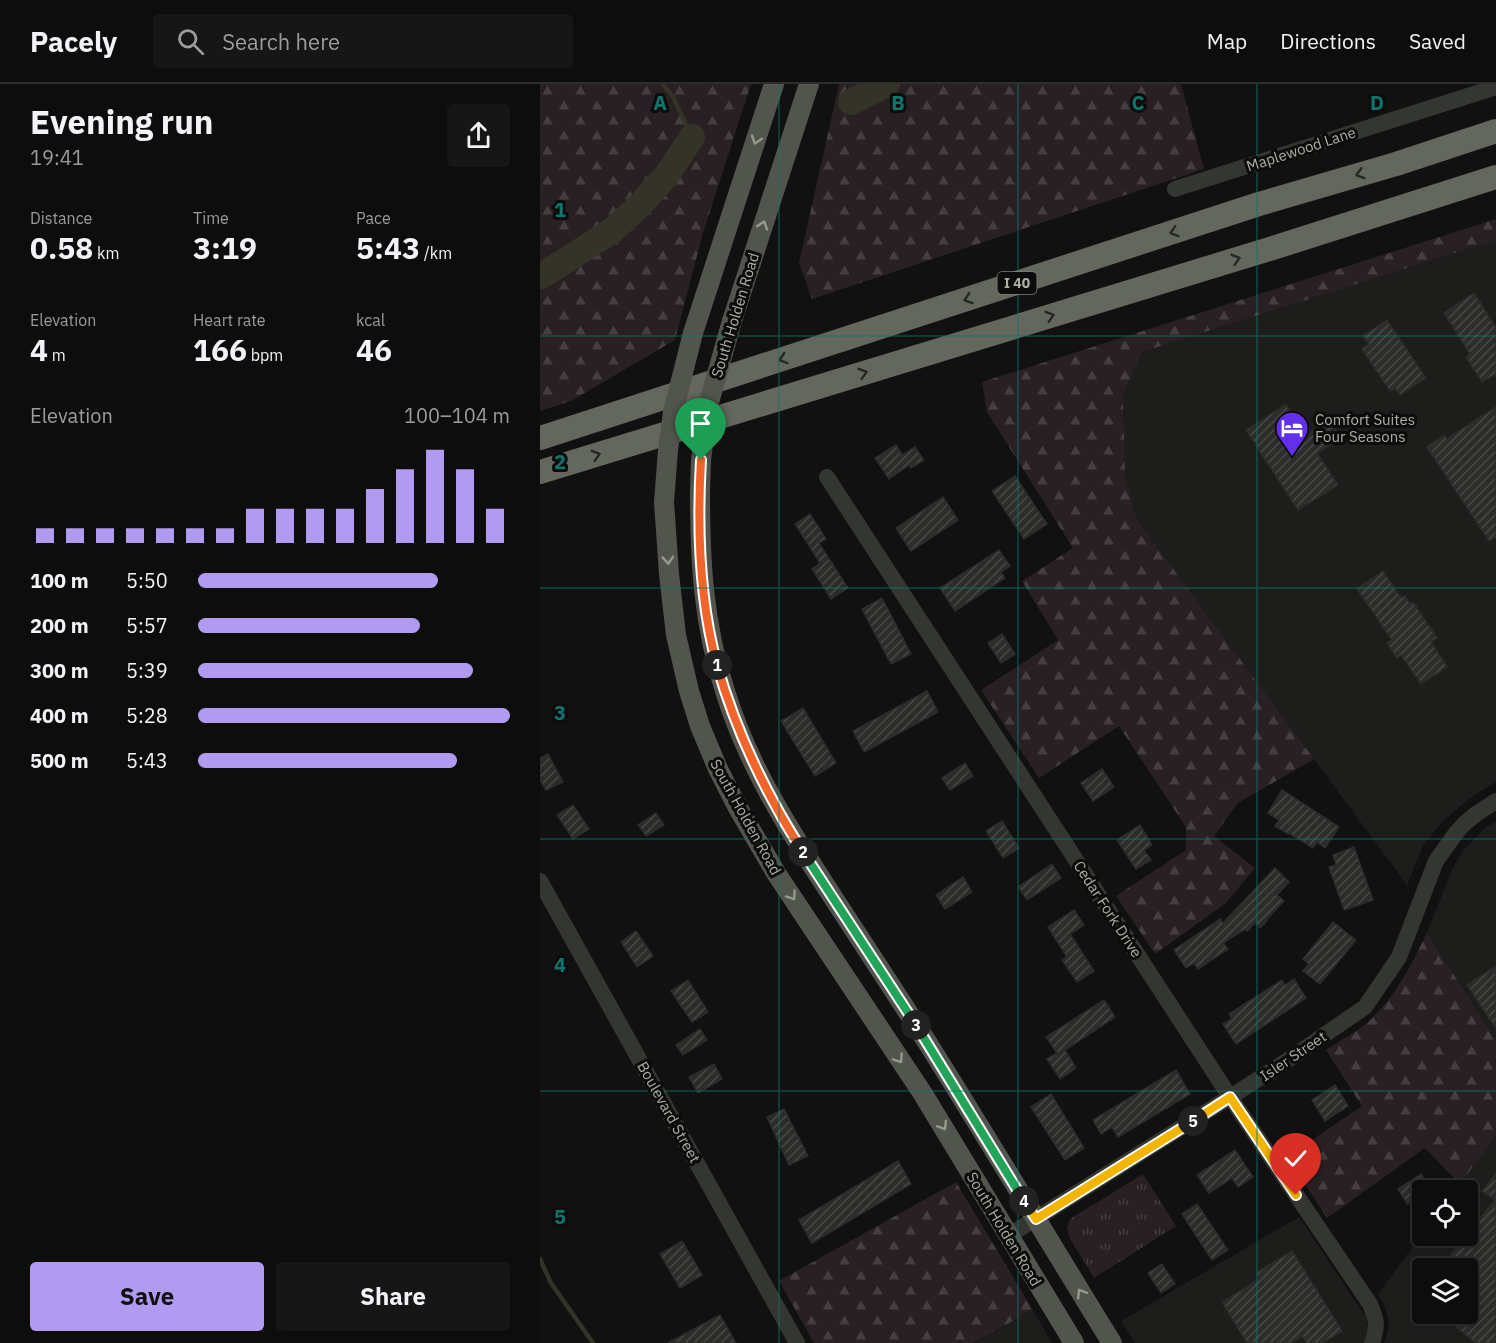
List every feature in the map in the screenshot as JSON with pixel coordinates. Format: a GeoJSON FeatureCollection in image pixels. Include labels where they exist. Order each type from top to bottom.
{"type":"FeatureCollection","features":[{"type":"Feature","properties":{"kind":"highway"},"geometry":{"type":"LineString","coordinates":[[1396,164],[1496,125]]}},
{"type":"Feature","properties":{"kind":"highway","name":"I 40"},"geometry":{"type":"LineString","coordinates":[[540,438],[1259,204],[1396,164],[1496,131]]}},
{"type":"Feature","properties":{"kind":"highway"},"geometry":{"type":"LineString","coordinates":[[540,472],[1496,177]]}},
{"type":"Feature","properties":{"kind":"highway"},"geometry":{"type":"LineString","coordinates":[[1404,206],[1496,191]]}},
{"type":"Feature","properties":{"kind":"main road","name":"South Holden Road"},"geometry":{"type":"LineString","coordinates":[[774,84],[693,333],[673,412],[664,502],[676,635],[689,691],[700,726],[718,769],[776,873],[923,1094],[1074,1343]]}},
{"type":"Feature","properties":{"kind":"main road","name":"South Holden Road"},"geometry":{"type":"LineString","coordinates":[[808,84],[732,321],[708,406],[702,452],[700,549],[706,615],[715,657],[725,693],[753,761],[788,828],[927,1041],[1112,1343]]}},
{"type":"Feature","properties":{"kind":"street","name":"Maplewood Lane"},"geometry":{"type":"LineString","coordinates":[[1174,189],[1496,87]]}},
{"type":"Feature","properties":{"kind":"street","name":"Cedar Fork Drive"},"geometry":{"type":"LineString","coordinates":[[827,477],[1230,1097],[1370,1304],[1377,1329],[1372,1343]]}},
{"type":"Feature","properties":{"kind":"street","name":"Isler Street"},"geometry":{"type":"LineString","coordinates":[[1008,1236],[1291,1058],[1365,1007],[1399,957],[1436,861],[1464,824],[1496,801]]}},
{"type":"Feature","properties":{"kind":"street","name":"Boulevard Street"},"geometry":{"type":"LineString","coordinates":[[540,881],[797,1343]]}},
{"type":"Feature","properties":{"kind":"shaded area"},"geometry":{"type":"Polygon","coordinates":[[[1496,240],[1496,782],[1470,798],[1442,822],[1423,846],[1407,885],[1137,520],[1125,476],[1123,395],[1142,352],[1496,240]]]}},
{"type":"Feature","properties":{"kind":"shaded area"},"geometry":{"type":"Polygon","coordinates":[[[1496,821],[1496,1040],[1427,933],[1451,872],[1462,852],[1484,829],[1496,821]]]}},
{"type":"Feature","properties":{"kind":"shaded area"},"geometry":{"type":"Polygon","coordinates":[[[1496,1136],[1496,1343],[1384,1343],[1389,1321],[1378,1294],[1414,1246],[1478,1246],[1478,1180],[1463,1180],[1496,1136]]]}},
{"type":"Feature","properties":{"kind":"shaded area"},"geometry":{"type":"Polygon","coordinates":[[[1299,1217],[1366,1317],[1368,1326],[1364,1343],[1135,1343],[1121,1321],[1299,1217]]]}},
{"type":"Feature","properties":{"kind":"shaded area"},"geometry":{"type":"Polygon","coordinates":[[[1033,1310],[1052,1343],[974,1343],[1033,1310]]]}},
{"type":"Feature","properties":{"kind":"green space"},"geometry":{"type":"Polygon","coordinates":[[[540,84],[751,84],[703,233],[675,340],[571,401],[540,411],[540,84]]]}},
{"type":"Feature","properties":{"kind":"green space"},"geometry":{"type":"Polygon","coordinates":[[[839,84],[1181,84],[1204,169],[812,299],[799,263],[839,84]]]}},
{"type":"Feature","properties":{"kind":"green space"},"geometry":{"type":"Polygon","coordinates":[[[1496,219],[1496,240],[1142,352],[1123,395],[1125,476],[1137,520],[1314,759],[1238,803],[1214,836],[1255,868],[1226,903],[1155,954],[1116,896],[1186,850],[1186,827],[1119,726],[1039,778],[981,690],[1058,640],[1022,581],[1073,548],[987,412],[982,382],[1496,219]]]}},
{"type":"Feature","properties":{"kind":"green space"},"geometry":{"type":"Polygon","coordinates":[[[1427,933],[1496,1040],[1496,1136],[1463,1180],[1456,1180],[1425,1148],[1327,1218],[1287,1157],[1362,1106],[1326,1050],[1358,1030],[1378,1013],[1402,981],[1427,933]]]}},
{"type":"Feature","properties":{"kind":"green space"},"geometry":{"type":"Polygon","coordinates":[[[1143,1174],[1176,1226],[1094,1278],[1069,1237],[1067,1228],[1070,1219],[1143,1174]]]}},
{"type":"Feature","properties":{"kind":"green space"},"geometry":{"type":"Polygon","coordinates":[[[956,1182],[1033,1310],[973,1343],[814,1343],[779,1281],[956,1182]]]}},
{"type":"Feature","properties":{"kind":"building"},"geometry":{"type":"Polygon","coordinates":[[[1474,293],[1496,328],[1496,374],[1482,382],[1466,357],[1470,354],[1444,313],[1474,293]]]}},
{"type":"Feature","properties":{"kind":"building"},"geometry":{"type":"Polygon","coordinates":[[[1387,320],[1426,378],[1400,395],[1395,388],[1390,391],[1362,349],[1369,344],[1363,336],[1387,320]]]}},
{"type":"Feature","properties":{"kind":"building","name":"Comfort Suites Four Seasons"},"geometry":{"type":"Polygon","coordinates":[[[1286,404],[1305,435],[1329,420],[1341,438],[1317,453],[1338,485],[1298,510],[1246,430],[1286,404]]]}},
{"type":"Feature","properties":{"kind":"building"},"geometry":{"type":"Polygon","coordinates":[[[1496,407],[1496,537],[1489,541],[1427,447],[1444,435],[1447,439],[1496,407]]]}},
{"type":"Feature","properties":{"kind":"building"},"geometry":{"type":"Polygon","coordinates":[[[896,445],[902,455],[915,447],[924,460],[911,468],[909,465],[889,479],[875,458],[896,445]]]}},
{"type":"Feature","properties":{"kind":"building"},"geometry":{"type":"Polygon","coordinates":[[[1015,476],[1047,524],[1024,539],[992,491],[1015,476]]]}},
{"type":"Feature","properties":{"kind":"building"},"geometry":{"type":"Polygon","coordinates":[[[943,497],[958,520],[911,551],[896,528],[943,497]]]}},
{"type":"Feature","properties":{"kind":"building"},"geometry":{"type":"Polygon","coordinates":[[[810,514],[826,539],[819,543],[848,588],[831,599],[812,569],[820,563],[795,524],[810,514]]]}},
{"type":"Feature","properties":{"kind":"building"},"geometry":{"type":"Polygon","coordinates":[[[999,550],[1010,566],[1001,572],[1005,578],[955,611],[940,588],[999,550]]]}},
{"type":"Feature","properties":{"kind":"building"},"geometry":{"type":"Polygon","coordinates":[[[1383,571],[1401,598],[1405,596],[1410,604],[1413,602],[1437,638],[1431,642],[1447,667],[1421,684],[1401,655],[1397,658],[1387,643],[1392,640],[1357,589],[1383,571]]]}},
{"type":"Feature","properties":{"kind":"building"},"geometry":{"type":"Polygon","coordinates":[[[882,598],[911,654],[891,664],[862,609],[882,598]]]}},
{"type":"Feature","properties":{"kind":"building"},"geometry":{"type":"Polygon","coordinates":[[[1002,634],[1015,654],[1001,663],[988,643],[1002,634]]]}},
{"type":"Feature","properties":{"kind":"building"},"geometry":{"type":"Polygon","coordinates":[[[927,691],[938,712],[864,752],[853,731],[927,691]]]}},
{"type":"Feature","properties":{"kind":"building"},"geometry":{"type":"Polygon","coordinates":[[[803,708],[836,763],[815,776],[781,721],[803,708]]]}},
{"type":"Feature","properties":{"kind":"building"},"geometry":{"type":"Polygon","coordinates":[[[548,754],[563,782],[546,790],[540,780],[540,758],[548,754]]]}},
{"type":"Feature","properties":{"kind":"building"},"geometry":{"type":"Polygon","coordinates":[[[965,763],[973,776],[950,790],[942,778],[965,763]]]}},
{"type":"Feature","properties":{"kind":"building"},"geometry":{"type":"Polygon","coordinates":[[[1102,769],[1114,787],[1093,801],[1081,783],[1102,769]]]}},
{"type":"Feature","properties":{"kind":"building"},"geometry":{"type":"Polygon","coordinates":[[[1282,790],[1339,827],[1325,848],[1317,842],[1313,848],[1275,826],[1279,820],[1268,813],[1282,790]]]}},
{"type":"Feature","properties":{"kind":"building"},"geometry":{"type":"Polygon","coordinates":[[[573,805],[589,829],[573,839],[557,815],[573,805]]]}},
{"type":"Feature","properties":{"kind":"building"},"geometry":{"type":"Polygon","coordinates":[[[656,813],[664,825],[646,836],[638,825],[656,813]]]}},
{"type":"Feature","properties":{"kind":"building"},"geometry":{"type":"Polygon","coordinates":[[[1002,821],[1019,848],[1003,858],[986,831],[1002,821]]]}},
{"type":"Feature","properties":{"kind":"building"},"geometry":{"type":"Polygon","coordinates":[[[1140,825],[1152,845],[1144,850],[1151,860],[1136,869],[1117,840],[1140,825]]]}},
{"type":"Feature","properties":{"kind":"building"},"geometry":{"type":"Polygon","coordinates":[[[1354,847],[1373,900],[1344,910],[1329,867],[1336,865],[1333,855],[1354,847]]]}},
{"type":"Feature","properties":{"kind":"building"},"geometry":{"type":"Polygon","coordinates":[[[1052,864],[1061,878],[1027,900],[1018,887],[1052,864]]]}},
{"type":"Feature","properties":{"kind":"building"},"geometry":{"type":"Polygon","coordinates":[[[1275,868],[1289,882],[1277,895],[1284,901],[1267,921],[1260,928],[1255,923],[1247,931],[1245,929],[1223,943],[1228,949],[1198,969],[1194,963],[1186,968],[1174,950],[1220,919],[1223,923],[1275,868]]]}},
{"type":"Feature","properties":{"kind":"building"},"geometry":{"type":"Polygon","coordinates":[[[963,877],[972,892],[945,909],[936,895],[963,877]]]}},
{"type":"Feature","properties":{"kind":"building"},"geometry":{"type":"Polygon","coordinates":[[[1074,910],[1084,925],[1070,934],[1094,971],[1077,982],[1062,960],[1067,957],[1048,927],[1074,910]]]}},
{"type":"Feature","properties":{"kind":"building"},"geometry":{"type":"Polygon","coordinates":[[[1333,922],[1356,940],[1320,984],[1303,971],[1309,964],[1303,959],[1333,922]]]}},
{"type":"Feature","properties":{"kind":"building"},"geometry":{"type":"Polygon","coordinates":[[[636,931],[653,956],[637,967],[621,942],[636,931]]]}},
{"type":"Feature","properties":{"kind":"building"},"geometry":{"type":"Polygon","coordinates":[[[1496,966],[1496,1028],[1467,985],[1496,966]]]}},
{"type":"Feature","properties":{"kind":"building"},"geometry":{"type":"Polygon","coordinates":[[[1294,979],[1306,998],[1236,1044],[1223,1024],[1232,1019],[1229,1014],[1282,980],[1285,985],[1294,979]]]}},
{"type":"Feature","properties":{"kind":"building"},"geometry":{"type":"Polygon","coordinates":[[[688,980],[708,1012],[692,1022],[671,991],[688,980]]]}},
{"type":"Feature","properties":{"kind":"building"},"geometry":{"type":"Polygon","coordinates":[[[1104,1000],[1115,1017],[1065,1050],[1076,1068],[1060,1079],[1047,1059],[1057,1053],[1046,1037],[1104,1000]]]}},
{"type":"Feature","properties":{"kind":"building"},"geometry":{"type":"Polygon","coordinates":[[[700,1029],[707,1040],[683,1055],[676,1045],[700,1029]]]}},
{"type":"Feature","properties":{"kind":"building"},"geometry":{"type":"Polygon","coordinates":[[[714,1064],[722,1079],[698,1093],[689,1077],[714,1064]]]}},
{"type":"Feature","properties":{"kind":"building"},"geometry":{"type":"Polygon","coordinates":[[[1176,1070],[1190,1094],[1118,1137],[1112,1127],[1101,1134],[1093,1120],[1176,1070]]]}},
{"type":"Feature","properties":{"kind":"building"},"geometry":{"type":"Polygon","coordinates":[[[1335,1085],[1348,1106],[1325,1121],[1312,1100],[1335,1085]]]}},
{"type":"Feature","properties":{"kind":"building"},"geometry":{"type":"Polygon","coordinates":[[[1051,1094],[1084,1148],[1065,1160],[1031,1107],[1051,1094]]]}},
{"type":"Feature","properties":{"kind":"building"},"geometry":{"type":"Polygon","coordinates":[[[784,1109],[808,1156],[789,1165],[767,1117],[784,1109]]]}},
{"type":"Feature","properties":{"kind":"building"},"geometry":{"type":"Polygon","coordinates":[[[1235,1150],[1253,1177],[1238,1187],[1232,1178],[1209,1193],[1197,1175],[1235,1150]]]}},
{"type":"Feature","properties":{"kind":"building"},"geometry":{"type":"Polygon","coordinates":[[[898,1161],[911,1184],[812,1243],[799,1220],[898,1161]]]}},
{"type":"Feature","properties":{"kind":"building"},"geometry":{"type":"Polygon","coordinates":[[[1421,1174],[1425,1180],[1412,1180],[1412,1201],[1407,1204],[1398,1189],[1421,1174]]]}},
{"type":"Feature","properties":{"kind":"building"},"geometry":{"type":"Polygon","coordinates":[[[1496,1174],[1496,1343],[1476,1343],[1452,1324],[1478,1324],[1478,1258],[1449,1258],[1458,1246],[1478,1246],[1478,1221],[1495,1200],[1482,1191],[1496,1174]]]}},
{"type":"Feature","properties":{"kind":"building"},"geometry":{"type":"Polygon","coordinates":[[[1197,1204],[1228,1250],[1212,1260],[1182,1214],[1197,1204]]]}},
{"type":"Feature","properties":{"kind":"building"},"geometry":{"type":"Polygon","coordinates":[[[682,1241],[702,1275],[680,1288],[660,1254],[682,1241]]]}},
{"type":"Feature","properties":{"kind":"building"},"geometry":{"type":"Polygon","coordinates":[[[1292,1251],[1342,1331],[1322,1343],[1307,1343],[1302,1336],[1291,1343],[1247,1343],[1222,1302],[1260,1279],[1256,1273],[1292,1251]]]}},
{"type":"Feature","properties":{"kind":"building"},"geometry":{"type":"Polygon","coordinates":[[[1162,1264],[1175,1284],[1161,1293],[1148,1273],[1162,1264]]]}},
{"type":"Feature","properties":{"kind":"building"},"geometry":{"type":"Polygon","coordinates":[[[720,1315],[736,1343],[668,1343],[720,1315]]]}},
{"type":"Feature","properties":{"kind":"waterway"},"geometry":{"type":"LineString","coordinates":[[663,84],[673,97],[692,137]]}},
{"type":"Feature","properties":{"kind":"waterway"},"geometry":{"type":"LineString","coordinates":[[851,102],[887,84]]}},
{"type":"Feature","properties":{"kind":"waterway"},"geometry":{"type":"LineString","coordinates":[[540,277],[613,230],[666,176],[692,137]]}},
{"type":"Feature","properties":{"kind":"waterway"},"geometry":{"type":"LineString","coordinates":[[540,1259],[551,1283],[593,1343]]}},
{"type":"Feature","properties":{"kind":"place","name":"Comfort Suites Four Seasons"},"geometry":{"type":"Point","coordinates":[1292,457]}},
{"type":"Feature","properties":{"kind":"route"},"geometry":{"type":"LineString","coordinates":[[701,460],[700,549],[706,615],[725,693],[753,761],[788,828],[927,1041],[1036,1219],[1230,1097],[1296,1195]]}}]}
